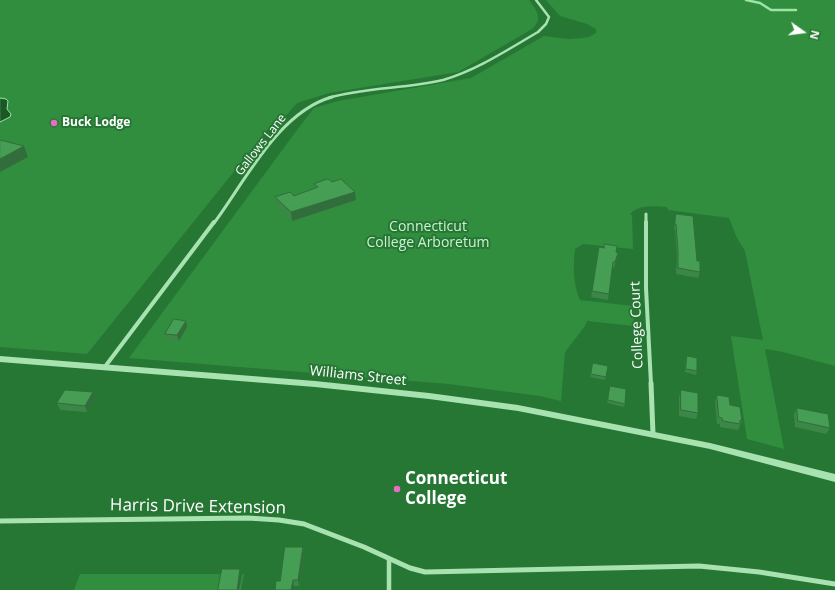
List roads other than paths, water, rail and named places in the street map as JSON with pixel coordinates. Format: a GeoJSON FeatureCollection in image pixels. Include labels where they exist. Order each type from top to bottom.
{"type":"FeatureCollection","features":[{"type":"Feature","properties":{"kind":"street","name":"Gallows Lane"},"geometry":{"type":"LineString","coordinates":[[104,368],[224,210],[271,144],[299,112],[312,104],[334,96],[356,91],[439,81],[471,71],[538,32],[548,22],[549,17],[536,0]]}},
{"type":"Feature","properties":{"kind":"street","name":"College Court"},"geometry":{"type":"LineString","coordinates":[[646,214],[646,288],[653,434]]}},
{"type":"Feature","properties":{"kind":"street","name":"Williams Street"},"geometry":{"type":"LineString","coordinates":[[0,359],[315,384],[429,396],[518,408],[710,446],[835,478]]}},
{"type":"Feature","properties":{"kind":"street","name":"Harris Drive Extension"},"geometry":{"type":"LineString","coordinates":[[0,521],[248,518],[279,520],[304,524],[334,534],[413,569],[430,572],[698,566],[759,572],[835,584]]}},
{"type":"Feature","properties":{"kind":"street"},"geometry":{"type":"LineString","coordinates":[[389,590],[390,559]]}},
{"type":"Feature","properties":{"kind":"waterway"},"geometry":{"type":"LineString","coordinates":[[746,0],[760,3],[771,10],[796,10]]}},
{"type":"Feature","properties":{"kind":"place","name":"Buck Lodge"},"geometry":{"type":"Point","coordinates":[54,123]}},
{"type":"Feature","properties":{"kind":"place","name":"Connecticut College"},"geometry":{"type":"Point","coordinates":[397,489]}},
{"type":"Feature","properties":{"kind":"park label","name":"Connecticut College Arboretum"},"geometry":{"type":"Point","coordinates":[428,236]}}]}
